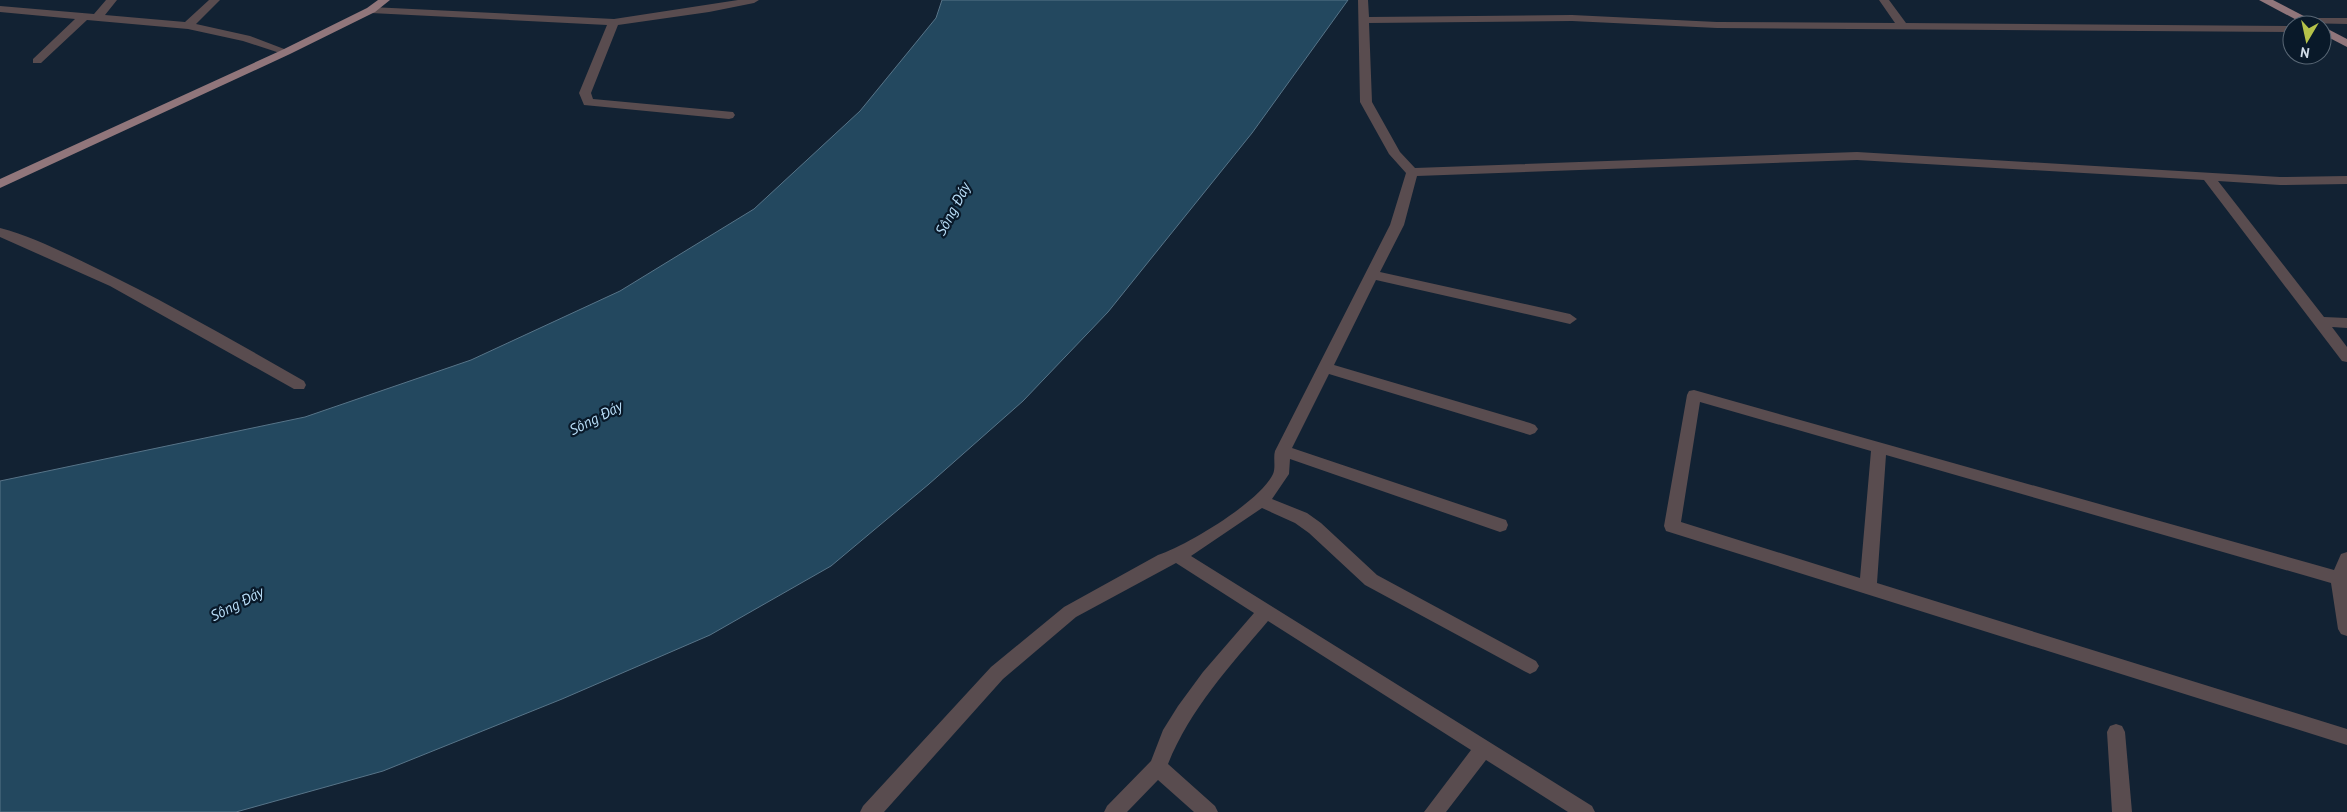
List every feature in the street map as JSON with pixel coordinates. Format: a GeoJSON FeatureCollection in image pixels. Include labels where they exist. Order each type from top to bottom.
{"type":"FeatureCollection","features":[{"type":"Feature","properties":{"kind":"main road"},"geometry":{"type":"LineString","coordinates":[[0,184],[286,52],[371,10],[385,0]]}},
{"type":"Feature","properties":{"kind":"main road"},"geometry":{"type":"LineString","coordinates":[[2264,0],[2294,15]]}},
{"type":"Feature","properties":{"kind":"main road"},"geometry":{"type":"LineString","coordinates":[[2332,35],[2347,44]]}},
{"type":"Feature","properties":{"kind":"street"},"geometry":{"type":"LineString","coordinates":[[28,10],[41,0]]}},
{"type":"Feature","properties":{"kind":"street"},"geometry":{"type":"LineString","coordinates":[[97,17],[112,0]]}},
{"type":"Feature","properties":{"kind":"street"},"geometry":{"type":"LineString","coordinates":[[188,26],[215,0]]}},
{"type":"Feature","properties":{"kind":"street"},"geometry":{"type":"LineString","coordinates":[[371,10],[614,22],[723,3],[754,0]]}},
{"type":"Feature","properties":{"kind":"street"},"geometry":{"type":"LineString","coordinates":[[1363,0],[1366,96],[1368,106],[1395,154],[1412,172],[1857,156],[2298,181],[2347,180]]}},
{"type":"Feature","properties":{"kind":"street"},"geometry":{"type":"LineString","coordinates":[[1884,0],[1901,24]]}},
{"type":"Feature","properties":{"kind":"street"},"geometry":{"type":"LineString","coordinates":[[0,9],[28,10],[188,26],[246,38],[286,52]]}},
{"type":"Feature","properties":{"kind":"street"},"geometry":{"type":"LineString","coordinates":[[37,61],[85,16]]}},
{"type":"Feature","properties":{"kind":"street"},"geometry":{"type":"LineString","coordinates":[[1363,20],[1572,18],[1717,25],[1901,24],[2282,29]]}},
{"type":"Feature","properties":{"kind":"street"},"geometry":{"type":"LineString","coordinates":[[2332,24],[2347,21]]}},
{"type":"Feature","properties":{"kind":"street"},"geometry":{"type":"LineString","coordinates":[[614,22],[586,93],[588,102],[729,115]]}},
{"type":"Feature","properties":{"kind":"street"},"geometry":{"type":"LineString","coordinates":[[870,812],[885,798],[988,682],[1070,612],[1164,560],[1178,556],[1261,501],[1273,490],[1281,474],[1281,456],[1283,451],[1397,226],[1412,172]]}},
{"type":"Feature","properties":{"kind":"street"},"geometry":{"type":"LineString","coordinates":[[2207,176],[2347,357]]}},
{"type":"Feature","properties":{"kind":"street"},"geometry":{"type":"LineString","coordinates":[[0,232],[46,249],[202,330],[298,385]]}},
{"type":"Feature","properties":{"kind":"street"},"geometry":{"type":"LineString","coordinates":[[1372,275],[1570,319]]}},
{"type":"Feature","properties":{"kind":"street"},"geometry":{"type":"LineString","coordinates":[[2320,322],[2347,323]]}},
{"type":"Feature","properties":{"kind":"street"},"geometry":{"type":"LineString","coordinates":[[1325,368],[1530,429]]}},
{"type":"Feature","properties":{"kind":"street"},"geometry":{"type":"LineString","coordinates":[[2340,578],[1694,395],[1672,526],[2347,737]]}},
{"type":"Feature","properties":{"kind":"street"},"geometry":{"type":"LineString","coordinates":[[1868,588],[1879,448]]}},
{"type":"Feature","properties":{"kind":"street"},"geometry":{"type":"LineString","coordinates":[[1283,451],[1500,525]]}},
{"type":"Feature","properties":{"kind":"street"},"geometry":{"type":"LineString","coordinates":[[1261,501],[1301,518],[1315,528],[1370,580],[1530,666]]}},
{"type":"Feature","properties":{"kind":"street"},"geometry":{"type":"LineString","coordinates":[[1178,556],[1573,809]]}},
{"type":"Feature","properties":{"kind":"street"},"geometry":{"type":"LineString","coordinates":[[2347,560],[2340,578],[2347,628]]}},
{"type":"Feature","properties":{"kind":"street"},"geometry":{"type":"LineString","coordinates":[[1114,812],[1158,766],[1170,736],[1184,712],[1209,678],[1265,612]]}},
{"type":"Feature","properties":{"kind":"street"},"geometry":{"type":"LineString","coordinates":[[2116,732],[2122,812]]}},
{"type":"Feature","properties":{"kind":"street"},"geometry":{"type":"LineString","coordinates":[[1434,812],[1482,749]]}},
{"type":"Feature","properties":{"kind":"street"},"geometry":{"type":"LineString","coordinates":[[1158,766],[1208,812]]}},
{"type":"Feature","properties":{"kind":"water","name":"Sông Đáy"},"geometry":{"type":"Polygon","coordinates":[[[942,0],[1348,0],[1252,133],[1108,312],[1023,401],[929,484],[831,566],[710,635],[562,699],[383,771],[236,812],[0,812],[0,481],[305,417],[471,360],[620,291],[754,209],[860,111],[936,18],[942,0]]]}}]}
